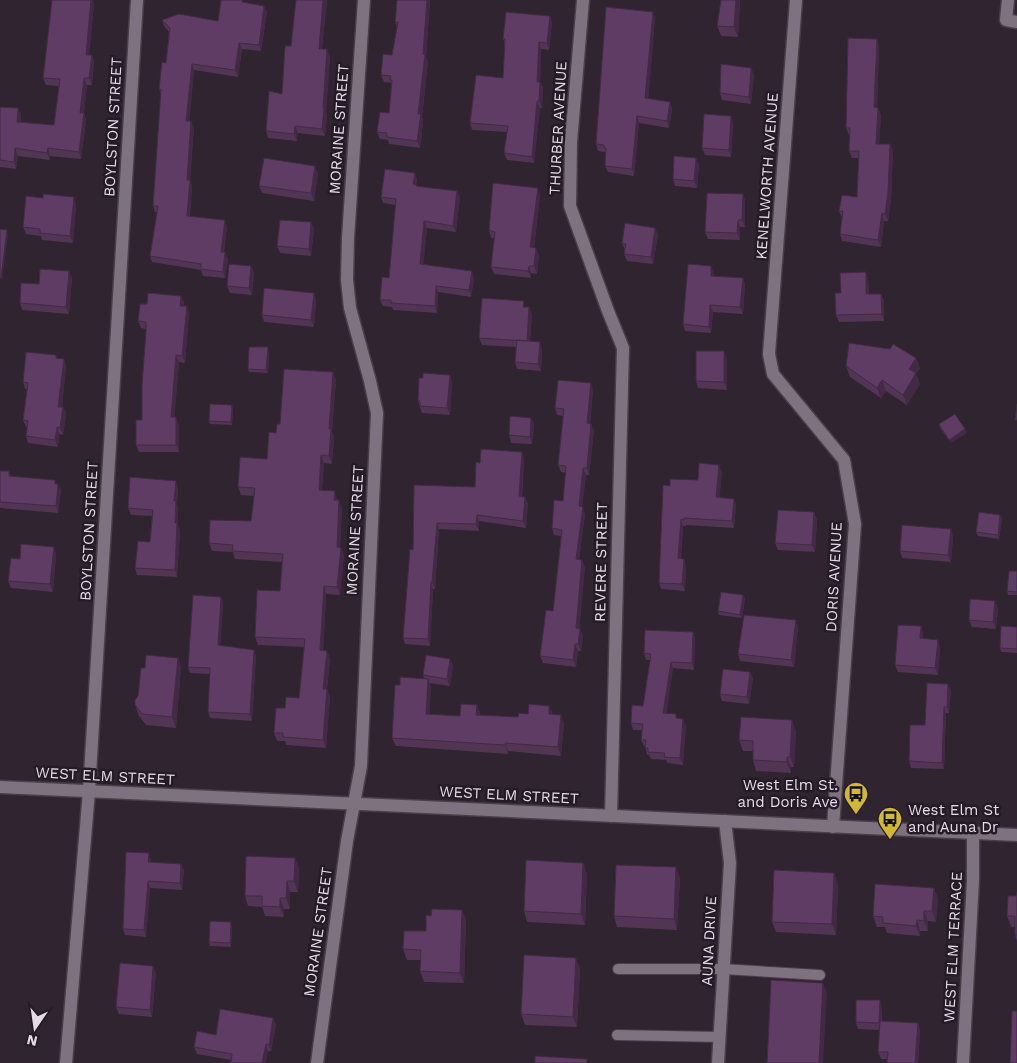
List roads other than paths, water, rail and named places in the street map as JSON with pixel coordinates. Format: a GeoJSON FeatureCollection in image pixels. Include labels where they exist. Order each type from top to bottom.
{"type":"FeatureCollection","features":[{"type":"Feature","properties":{"kind":"street","name":"BOYLSTON STREET"},"geometry":{"type":"LineString","coordinates":[[66,1063],[90,791],[137,0]]}},
{"type":"Feature","properties":{"kind":"street","name":"MORAINE STREET"},"geometry":{"type":"LineString","coordinates":[[317,1063],[346,851],[361,766],[377,413],[350,308],[347,280],[348,238],[364,0]]}},
{"type":"Feature","properties":{"kind":"street","name":"THURBER AVENUE"},"geometry":{"type":"LineString","coordinates":[[583,0],[571,142],[570,206],[608,311]]}},
{"type":"Feature","properties":{"kind":"street","name":"KENELWORTH AVENUE"},"geometry":{"type":"LineString","coordinates":[[769,354],[796,0]]}},
{"type":"Feature","properties":{"kind":"street"},"geometry":{"type":"LineString","coordinates":[[1008,0],[1006,20],[1017,22]]}},
{"type":"Feature","properties":{"kind":"street","name":"REVERE STREET"},"geometry":{"type":"LineString","coordinates":[[608,311],[623,348],[611,816]]}},
{"type":"Feature","properties":{"kind":"street","name":"DORIS AVENUE"},"geometry":{"type":"LineString","coordinates":[[769,354],[773,374],[844,460],[855,524],[833,827]]}},
{"type":"Feature","properties":{"kind":"street","name":"WEST ELM STREET"},"geometry":{"type":"LineString","coordinates":[[0,787],[1017,836]]}},
{"type":"Feature","properties":{"kind":"street","name":"AUNA DRIVE"},"geometry":{"type":"LineString","coordinates":[[718,1063],[730,863],[725,822]]}},
{"type":"Feature","properties":{"kind":"street","name":"WEST ELM TERRACE"},"geometry":{"type":"LineString","coordinates":[[963,1063],[974,833]]}},
{"type":"Feature","properties":{"kind":"lane"},"geometry":{"type":"LineString","coordinates":[[618,968],[724,969],[820,975]]}},
{"type":"Feature","properties":{"kind":"lane"},"geometry":{"type":"LineString","coordinates":[[617,1035],[719,1037]]}},
{"type":"Feature","properties":{"kind":"place","name":"West Elm St. and Doris Ave"},"geometry":{"type":"Point","coordinates":[856,815]}},
{"type":"Feature","properties":{"kind":"place","name":"West Elm St and Auna Dr"},"geometry":{"type":"Point","coordinates":[890,840]}}]}
